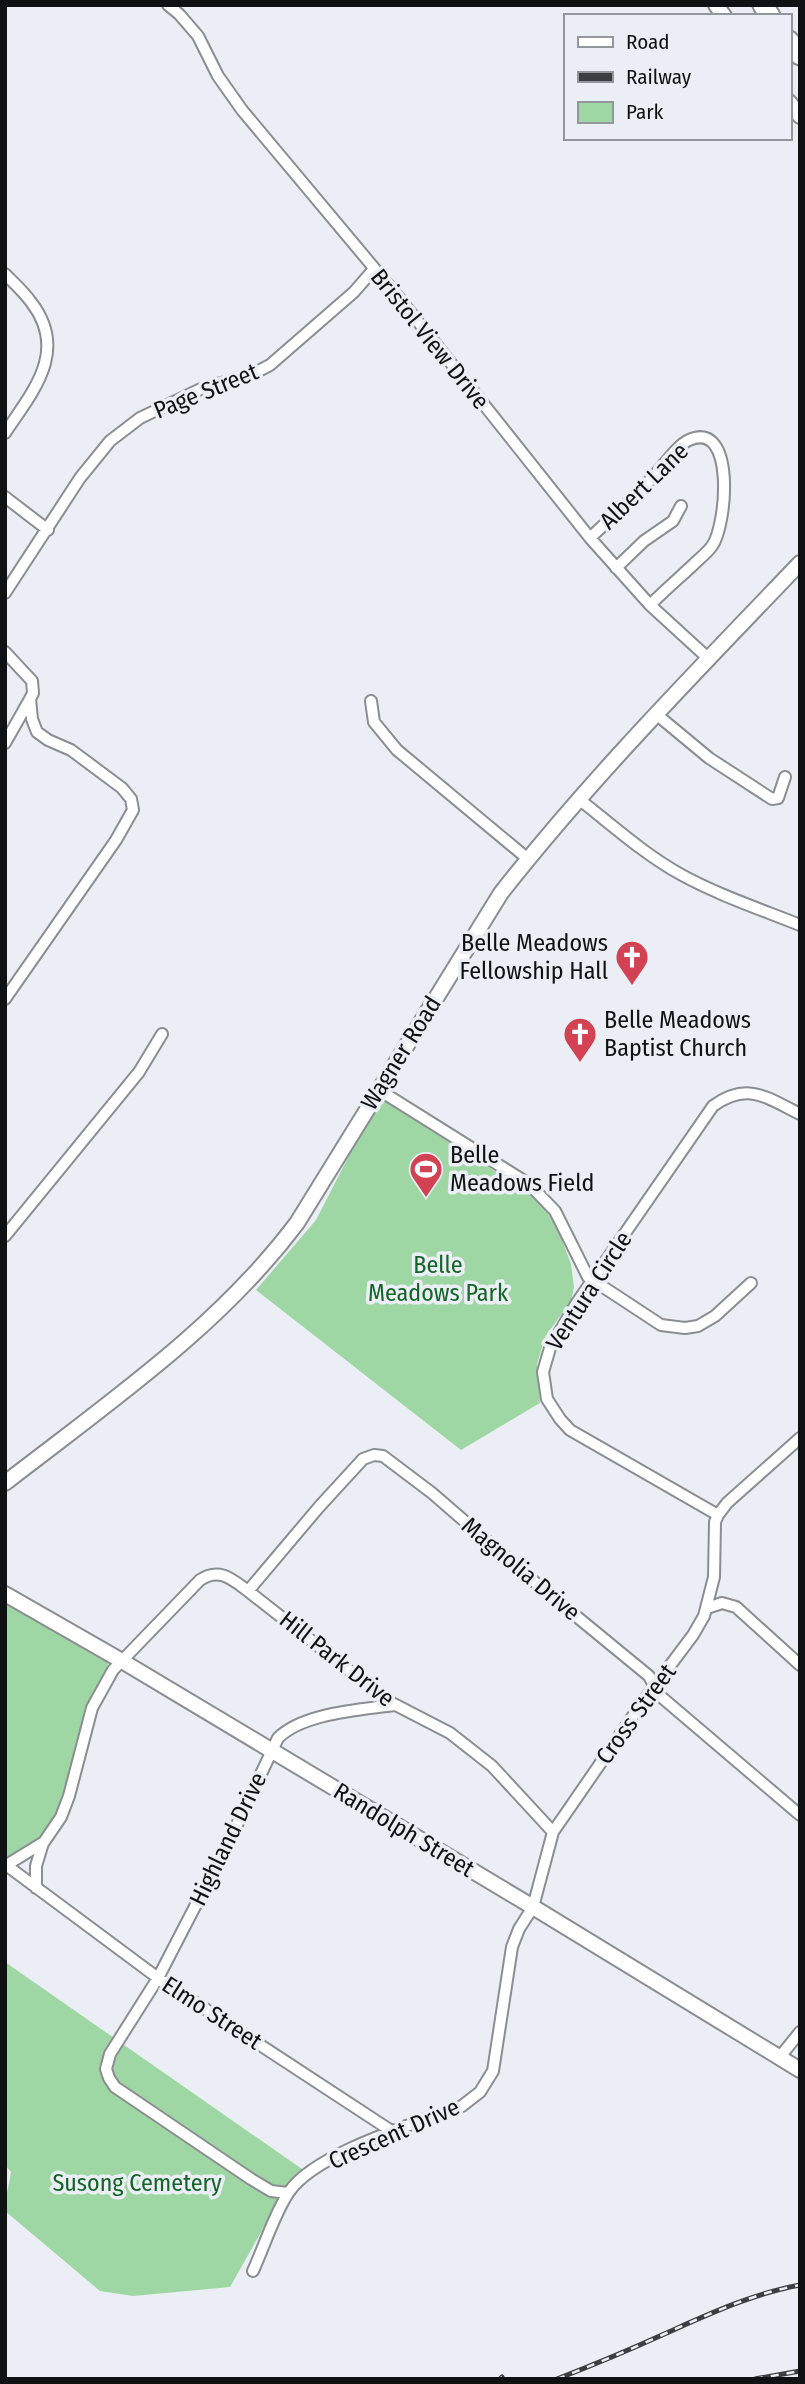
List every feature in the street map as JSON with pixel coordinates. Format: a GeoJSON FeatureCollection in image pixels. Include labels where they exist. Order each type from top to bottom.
{"type":"FeatureCollection","features":[{"type":"Feature","properties":{"kind":"street","name":"Bristol View Drive"},"geometry":{"type":"LineString","coordinates":[[168,5],[198,36],[218,76],[242,110],[408,309],[590,538],[650,605],[709,659]]}},
{"type":"Feature","properties":{"kind":"street","name":"Page Street"},"geometry":{"type":"LineString","coordinates":[[5,593],[96,456],[124,429],[139,418],[205,387],[260,372],[354,292],[374,270]]}},
{"type":"Feature","properties":{"kind":"street"},"geometry":{"type":"LineString","coordinates":[[5,274],[37,310],[43,322],[48,348],[46,367],[5,433]]}},
{"type":"Feature","properties":{"kind":"street","name":"Albert Lane"},"geometry":{"type":"LineString","coordinates":[[590,538],[651,480],[685,443],[705,438],[715,444],[722,459],[725,505],[720,532],[712,547],[650,605]]}},
{"type":"Feature","properties":{"kind":"street"},"geometry":{"type":"LineString","coordinates":[[5,497],[48,530]]}},
{"type":"Feature","properties":{"kind":"street"},"geometry":{"type":"LineString","coordinates":[[616,568],[644,541],[673,521],[681,506]]}},
{"type":"Feature","properties":{"kind":"street","name":"Wagner Road"},"geometry":{"type":"LineString","coordinates":[[5,1483],[170,1355],[256,1275],[297,1223],[501,893],[527,859],[656,714],[800,563]]}},
{"type":"Feature","properties":{"kind":"street"},"geometry":{"type":"LineString","coordinates":[[5,652],[32,681],[33,693],[5,743]]}},
{"type":"Feature","properties":{"kind":"street"},"geometry":{"type":"LineString","coordinates":[[5,999],[132,816],[128,793],[86,760],[37,732],[32,719],[30,699]]}},
{"type":"Feature","properties":{"kind":"street"},"geometry":{"type":"LineString","coordinates":[[371,701],[374,722],[397,750],[527,859]]}},
{"type":"Feature","properties":{"kind":"street"},"geometry":{"type":"LineString","coordinates":[[656,714],[709,758],[772,799],[778,798],[785,777]]}},
{"type":"Feature","properties":{"kind":"street"},"geometry":{"type":"LineString","coordinates":[[580,800],[658,861],[679,874],[800,925]]}},
{"type":"Feature","properties":{"kind":"street"},"geometry":{"type":"LineString","coordinates":[[5,1236],[139,1072],[162,1034]]}},
{"type":"Feature","properties":{"kind":"street"},"geometry":{"type":"LineString","coordinates":[[379,1090],[529,1184],[555,1211],[584,1272],[661,1325],[685,1328],[708,1321],[751,1283]]}},
{"type":"Feature","properties":{"kind":"street","name":"Ventura Circle"},"geometry":{"type":"LineString","coordinates":[[718,1515],[580,1437],[550,1406],[544,1384],[545,1360],[563,1326],[713,1106],[732,1095],[758,1093],[800,1114]]}},
{"type":"Feature","properties":{"kind":"street"},"geometry":{"type":"LineString","coordinates":[[718,1515],[727,1503],[800,1438]]}},
{"type":"Feature","properties":{"kind":"street","name":"Magnolia Drive"},"geometry":{"type":"LineString","coordinates":[[248,1591],[363,1459],[374,1455],[383,1456],[432,1493],[649,1676],[659,1695],[800,1815]]}},
{"type":"Feature","properties":{"kind":"street","name":"Cross Street"},"geometry":{"type":"LineString","coordinates":[[533,1907],[553,1832],[693,1635],[707,1608],[714,1577],[715,1522],[718,1515]]}},
{"type":"Feature","properties":{"kind":"street","name":"Hill Park Drive"},"geometry":{"type":"LineString","coordinates":[[44,1842],[61,1817],[92,1708],[113,1670],[206,1576],[214,1573],[228,1576],[394,1705],[450,1733],[492,1766],[553,1832]]}},
{"type":"Feature","properties":{"kind":"street","name":"Randolph Street"},"geometry":{"type":"LineString","coordinates":[[5,1594],[271,1750],[800,2070]]}},
{"type":"Feature","properties":{"kind":"street"},"geometry":{"type":"LineString","coordinates":[[707,1608],[722,1603],[736,1607],[800,1665]]}},
{"type":"Feature","properties":{"kind":"street","name":"Highland Drive"},"geometry":{"type":"LineString","coordinates":[[288,2193],[271,2190],[251,2179],[115,2087],[106,2069],[107,2061],[158,1978],[233,1833],[271,1750],[284,1732],[343,1713],[394,1705]]}},
{"type":"Feature","properties":{"kind":"street"},"geometry":{"type":"LineString","coordinates":[[6,1866],[44,1842]]}},
{"type":"Feature","properties":{"kind":"street"},"geometry":{"type":"LineString","coordinates":[[36,1888],[36,1866],[44,1842]]}},
{"type":"Feature","properties":{"kind":"street","name":"Elmo Street"},"geometry":{"type":"LineString","coordinates":[[6,1866],[158,1978],[393,2132]]}},
{"type":"Feature","properties":{"kind":"street","name":"Crescent Drive"},"geometry":{"type":"LineString","coordinates":[[253,2271],[288,2193],[302,2178],[330,2160],[462,2106],[487,2082],[496,2061],[512,1947],[519,1929],[533,1907]]}},
{"type":"Feature","properties":{"kind":"street"},"geometry":{"type":"LineString","coordinates":[[779,2057],[800,2032]]}},
{"type":"Feature","properties":{"kind":"green space","name":"Belle Meadows Park"},"geometry":{"type":"Polygon","coordinates":[[[385,1101],[405,1111],[539,1201],[557,1227],[571,1264],[574,1287],[571,1301],[545,1337],[537,1364],[540,1403],[461,1450],[256,1290],[316,1220],[376,1103],[385,1101]]]}},
{"type":"Feature","properties":{"kind":"green space"},"geometry":{"type":"Polygon","coordinates":[[[5,1601],[108,1659],[108,1664],[83,1718],[68,1785],[55,1816],[34,1843],[5,1858],[5,1601]]]}},
{"type":"Feature","properties":{"kind":"green space","name":"Susong Cemetery"},"geometry":{"type":"Polygon","coordinates":[[[5,1962],[302,2169],[277,2204],[230,2287],[133,2296],[100,2291],[5,2211],[11,2172],[5,2165],[5,1962]]]}},
{"type":"Feature","properties":{"kind":"railway"},"geometry":{"type":"LineString","coordinates":[[557,2379],[730,2306],[800,2285]]}},
{"type":"Feature","properties":{"kind":"railway"},"geometry":{"type":"LineString","coordinates":[[755,2379],[800,2371]]}},
{"type":"Feature","properties":{"kind":"place","name":"Belle Meadows Fellowship Hall"},"geometry":{"type":"Point","coordinates":[632,987]}},
{"type":"Feature","properties":{"kind":"place","name":"Belle Meadows Baptist Church"},"geometry":{"type":"Point","coordinates":[580,1064]}},
{"type":"Feature","properties":{"kind":"place","name":"Belle Meadows Field"},"geometry":{"type":"Point","coordinates":[426,1199]}}]}
